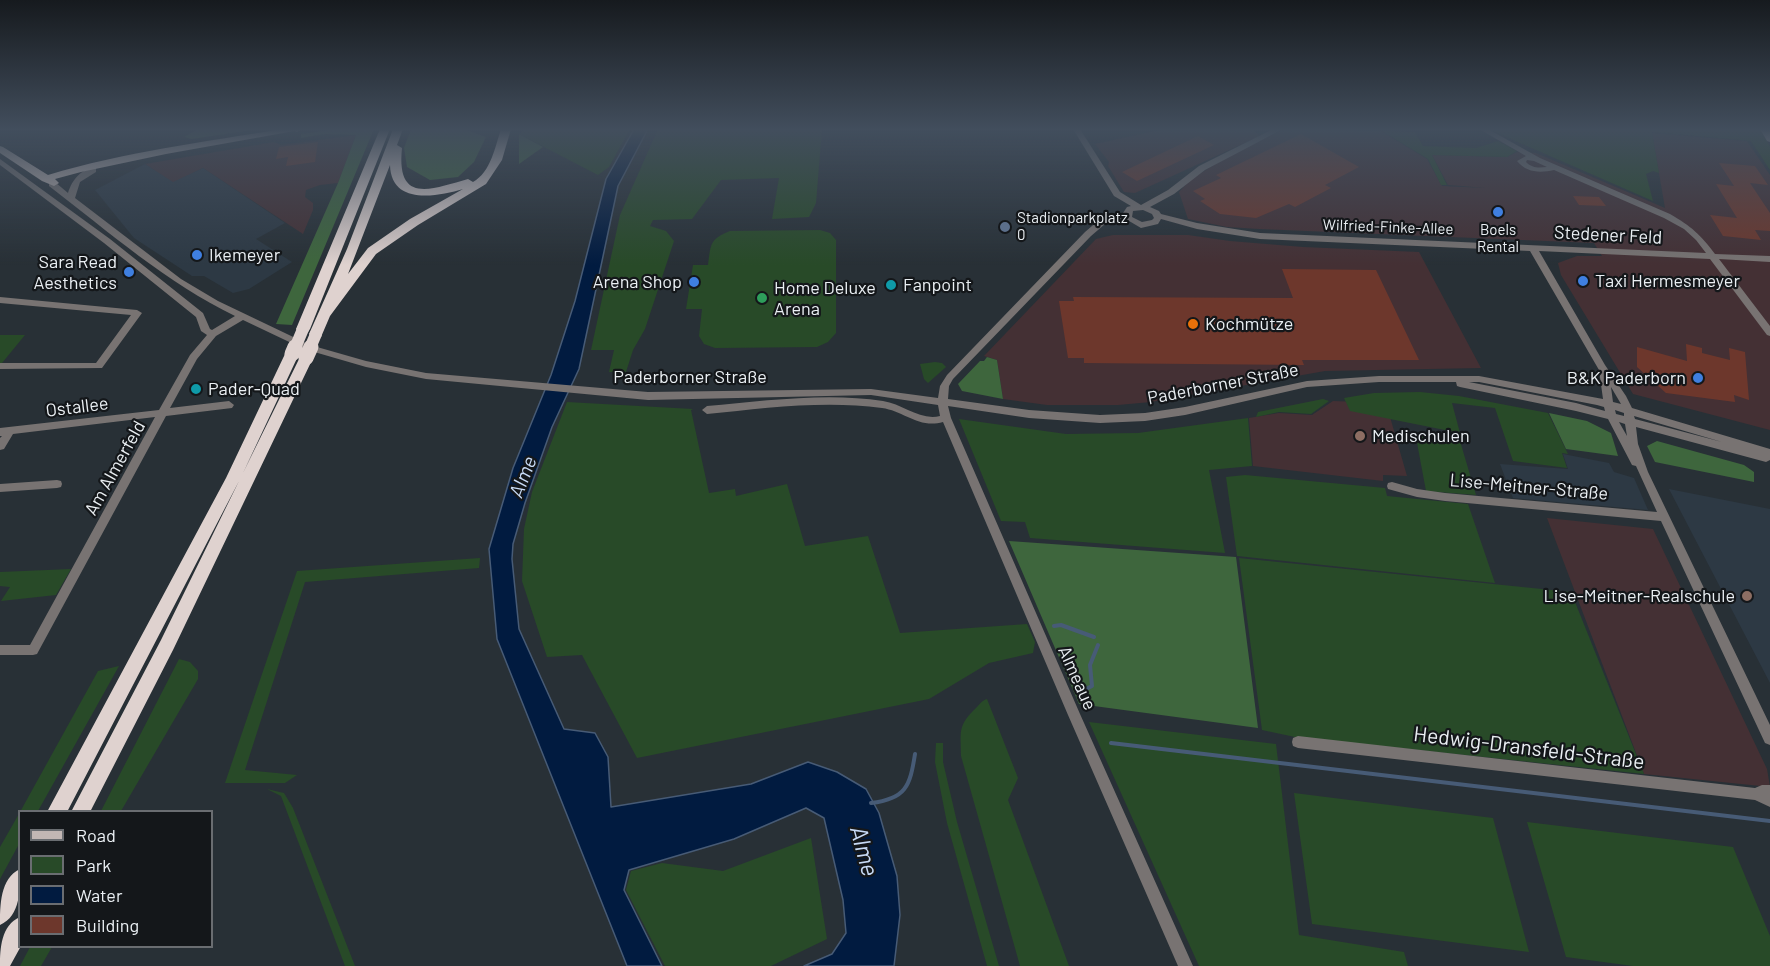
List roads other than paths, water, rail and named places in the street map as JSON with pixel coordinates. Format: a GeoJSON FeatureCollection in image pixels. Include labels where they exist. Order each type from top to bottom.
{"type":"FeatureCollection","features":[{"type":"Feature","properties":{"kind":"highway"},"geometry":{"type":"LineString","coordinates":[[81,810],[164,651],[299,356],[303,329],[367,174]]}},
{"type":"Feature","properties":{"kind":"highway"},"geometry":{"type":"LineString","coordinates":[[57,810],[299,356],[316,334],[382,174]]}},
{"type":"Feature","properties":{"kind":"highway"},"geometry":{"type":"LineString","coordinates":[[396,174],[399,180],[411,190],[432,192],[460,187],[479,174]]}},
{"type":"Feature","properties":{"kind":"highway"},"geometry":{"type":"LineString","coordinates":[[326,313],[372,251],[414,222],[467,193],[482,182],[488,174]]}},
{"type":"Feature","properties":{"kind":"highway"},"geometry":{"type":"LineString","coordinates":[[0,915],[18,883]]}},
{"type":"Feature","properties":{"kind":"highway"},"geometry":{"type":"LineString","coordinates":[[0,964],[18,931]]}},
{"type":"Feature","properties":{"kind":"main road","name":"Paderborner Straße"},"geometry":{"type":"LineString","coordinates":[[39,174],[49,182]]}},
{"type":"Feature","properties":{"kind":"main road"},"geometry":{"type":"LineString","coordinates":[[49,182],[62,174]]}},
{"type":"Feature","properties":{"kind":"main road"},"geometry":{"type":"LineString","coordinates":[[49,182],[78,174]]}},
{"type":"Feature","properties":{"kind":"street"},"geometry":{"type":"LineString","coordinates":[[17,174],[200,315],[206,331],[213,334]]}},
{"type":"Feature","properties":{"kind":"street"},"geometry":{"type":"LineString","coordinates":[[71,197],[76,182],[87,174]]}},
{"type":"Feature","properties":{"kind":"street"},"geometry":{"type":"LineString","coordinates":[[1102,174],[1109,192],[1128,215],[1143,225],[1156,217],[1171,192]]}},
{"type":"Feature","properties":{"kind":"street"},"geometry":{"type":"LineString","coordinates":[[1104,174],[1117,194],[1156,217]]}},
{"type":"Feature","properties":{"kind":"street"},"geometry":{"type":"LineString","coordinates":[[942,401],[944,384],[950,377],[1096,227],[1128,215],[1171,192],[1194,174]]}},
{"type":"Feature","properties":{"kind":"street"},"geometry":{"type":"LineString","coordinates":[[1570,174],[1681,223],[1699,238],[1770,333]]}},
{"type":"Feature","properties":{"kind":"street","name":"Paderborner Straße"},"geometry":{"type":"LineString","coordinates":[[49,182],[178,281],[240,317],[306,347],[349,360],[426,376],[600,393],[690,397],[852,391],[1029,414],[1115,419],[1185,411],[1307,384],[1379,379],[1479,380],[1514,384],[1608,405],[1628,415],[1770,459]]}},
{"type":"Feature","properties":{"kind":"street","name":"Wilfried-Finke-Allee"},"geometry":{"type":"LineString","coordinates":[[1156,217],[1227,235],[1532,247]]}},
{"type":"Feature","properties":{"kind":"street","name":"Stedener Feld"},"geometry":{"type":"LineString","coordinates":[[1532,247],[1770,259]]}},
{"type":"Feature","properties":{"kind":"street","name":"Stedener Feld"},"geometry":{"type":"LineString","coordinates":[[1532,247],[1602,368],[1615,384],[1628,415]]}},
{"type":"Feature","properties":{"kind":"street"},"geometry":{"type":"LineString","coordinates":[[0,300],[136,314],[99,366],[0,367]]}},
{"type":"Feature","properties":{"kind":"street","name":"Am Almerfeld"},"geometry":{"type":"LineString","coordinates":[[0,650],[33,650],[193,357],[213,334],[240,317]]}},
{"type":"Feature","properties":{"kind":"street","name":"Stedener Feld"},"geometry":{"type":"LineString","coordinates":[[1602,368],[1608,405]]}},
{"type":"Feature","properties":{"kind":"street","name":"Paderborner Straße"},"geometry":{"type":"LineString","coordinates":[[1440,380],[1525,396],[1611,416],[1628,415],[1770,453]]}},
{"type":"Feature","properties":{"kind":"street","name":"Almeaue"},"geometry":{"type":"LineString","coordinates":[[942,401],[946,418],[1074,715],[1186,966]]}},
{"type":"Feature","properties":{"kind":"street","name":"Paderborner Straße"},"geometry":{"type":"LineString","coordinates":[[707,410],[857,402],[891,405],[924,421],[932,422],[946,418]]}},
{"type":"Feature","properties":{"kind":"street","name":"Ostallee"},"geometry":{"type":"LineString","coordinates":[[5,432],[229,405]]}},
{"type":"Feature","properties":{"kind":"street"},"geometry":{"type":"LineString","coordinates":[[1608,405],[1628,452],[1643,472]]}},
{"type":"Feature","properties":{"kind":"street"},"geometry":{"type":"LineString","coordinates":[[1628,415],[1633,444],[1643,472],[1770,739]]}},
{"type":"Feature","properties":{"kind":"street"},"geometry":{"type":"LineString","coordinates":[[0,446],[5,432]]}},
{"type":"Feature","properties":{"kind":"street"},"geometry":{"type":"LineString","coordinates":[[0,488],[57,484]]}},
{"type":"Feature","properties":{"kind":"street","name":"Lise-Meitner-Straße"},"geometry":{"type":"LineString","coordinates":[[1392,486],[1445,497],[1665,517]]}},
{"type":"Feature","properties":{"kind":"street","name":"Hedwig-Dransfeld-Straße"},"geometry":{"type":"LineString","coordinates":[[1298,742],[1755,794],[1770,800]]}},
{"type":"Feature","properties":{"kind":"street","name":"Hedwig-Dransfeld-Straße"},"geometry":{"type":"LineString","coordinates":[[1755,794],[1762,790],[1770,791]]}},
{"type":"Feature","properties":{"kind":"water","name":"Alme"},"geometry":{"type":"Polygon","coordinates":[[[609,174],[624,174],[618,186],[579,369],[552,427],[513,544],[512,559],[519,629],[564,729],[595,733],[608,757],[611,807],[751,784],[808,762],[837,772],[866,789],[879,813],[897,876],[900,915],[894,966],[804,966],[832,954],[846,933],[843,900],[824,818],[806,808],[734,839],[629,870],[624,890],[662,966],[627,966],[497,639],[489,549],[513,468],[551,375],[575,301],[609,174]]]}},
{"type":"Feature","properties":{"kind":"waterway"},"geometry":{"type":"LineString","coordinates":[[1054,626],[1061,625],[1094,637]]}},
{"type":"Feature","properties":{"kind":"waterway"},"geometry":{"type":"LineString","coordinates":[[1084,690],[1092,686],[1090,665],[1098,645]]}},
{"type":"Feature","properties":{"kind":"waterway"},"geometry":{"type":"LineString","coordinates":[[1111,743],[1770,821]]}},
{"type":"Feature","properties":{"kind":"waterway"},"geometry":{"type":"LineString","coordinates":[[871,803],[892,798],[904,789],[911,775],[915,754]]}},
{"type":"Feature","properties":{"kind":"place","name":"Boels Rental"},"geometry":{"type":"Point","coordinates":[1498,212]}},
{"type":"Feature","properties":{"kind":"place","name":"Stadionparkplatz 0"},"geometry":{"type":"Point","coordinates":[1005,227]}},
{"type":"Feature","properties":{"kind":"place","name":"Ikemeyer"},"geometry":{"type":"Point","coordinates":[197,255]}},
{"type":"Feature","properties":{"kind":"place","name":"Sara Read Aesthetics"},"geometry":{"type":"Point","coordinates":[129,272]}},
{"type":"Feature","properties":{"kind":"place","name":"Taxi Hermesmeyer"},"geometry":{"type":"Point","coordinates":[1583,281]}},
{"type":"Feature","properties":{"kind":"place","name":"Arena Shop"},"geometry":{"type":"Point","coordinates":[694,282]}},
{"type":"Feature","properties":{"kind":"place","name":"Fanpoint"},"geometry":{"type":"Point","coordinates":[891,285]}},
{"type":"Feature","properties":{"kind":"place","name":"Home Deluxe Arena"},"geometry":{"type":"Point","coordinates":[762,298]}},
{"type":"Feature","properties":{"kind":"place","name":"Kochmütze"},"geometry":{"type":"Point","coordinates":[1193,324]}},
{"type":"Feature","properties":{"kind":"place","name":"B&K Paderborn"},"geometry":{"type":"Point","coordinates":[1698,378]}},
{"type":"Feature","properties":{"kind":"place","name":"Pader-Quad"},"geometry":{"type":"Point","coordinates":[196,389]}},
{"type":"Feature","properties":{"kind":"place","name":"Medischulen"},"geometry":{"type":"Point","coordinates":[1360,436]}},
{"type":"Feature","properties":{"kind":"place","name":"Lise-Meitner-Realschule"},"geometry":{"type":"Point","coordinates":[1747,596]}}]}
